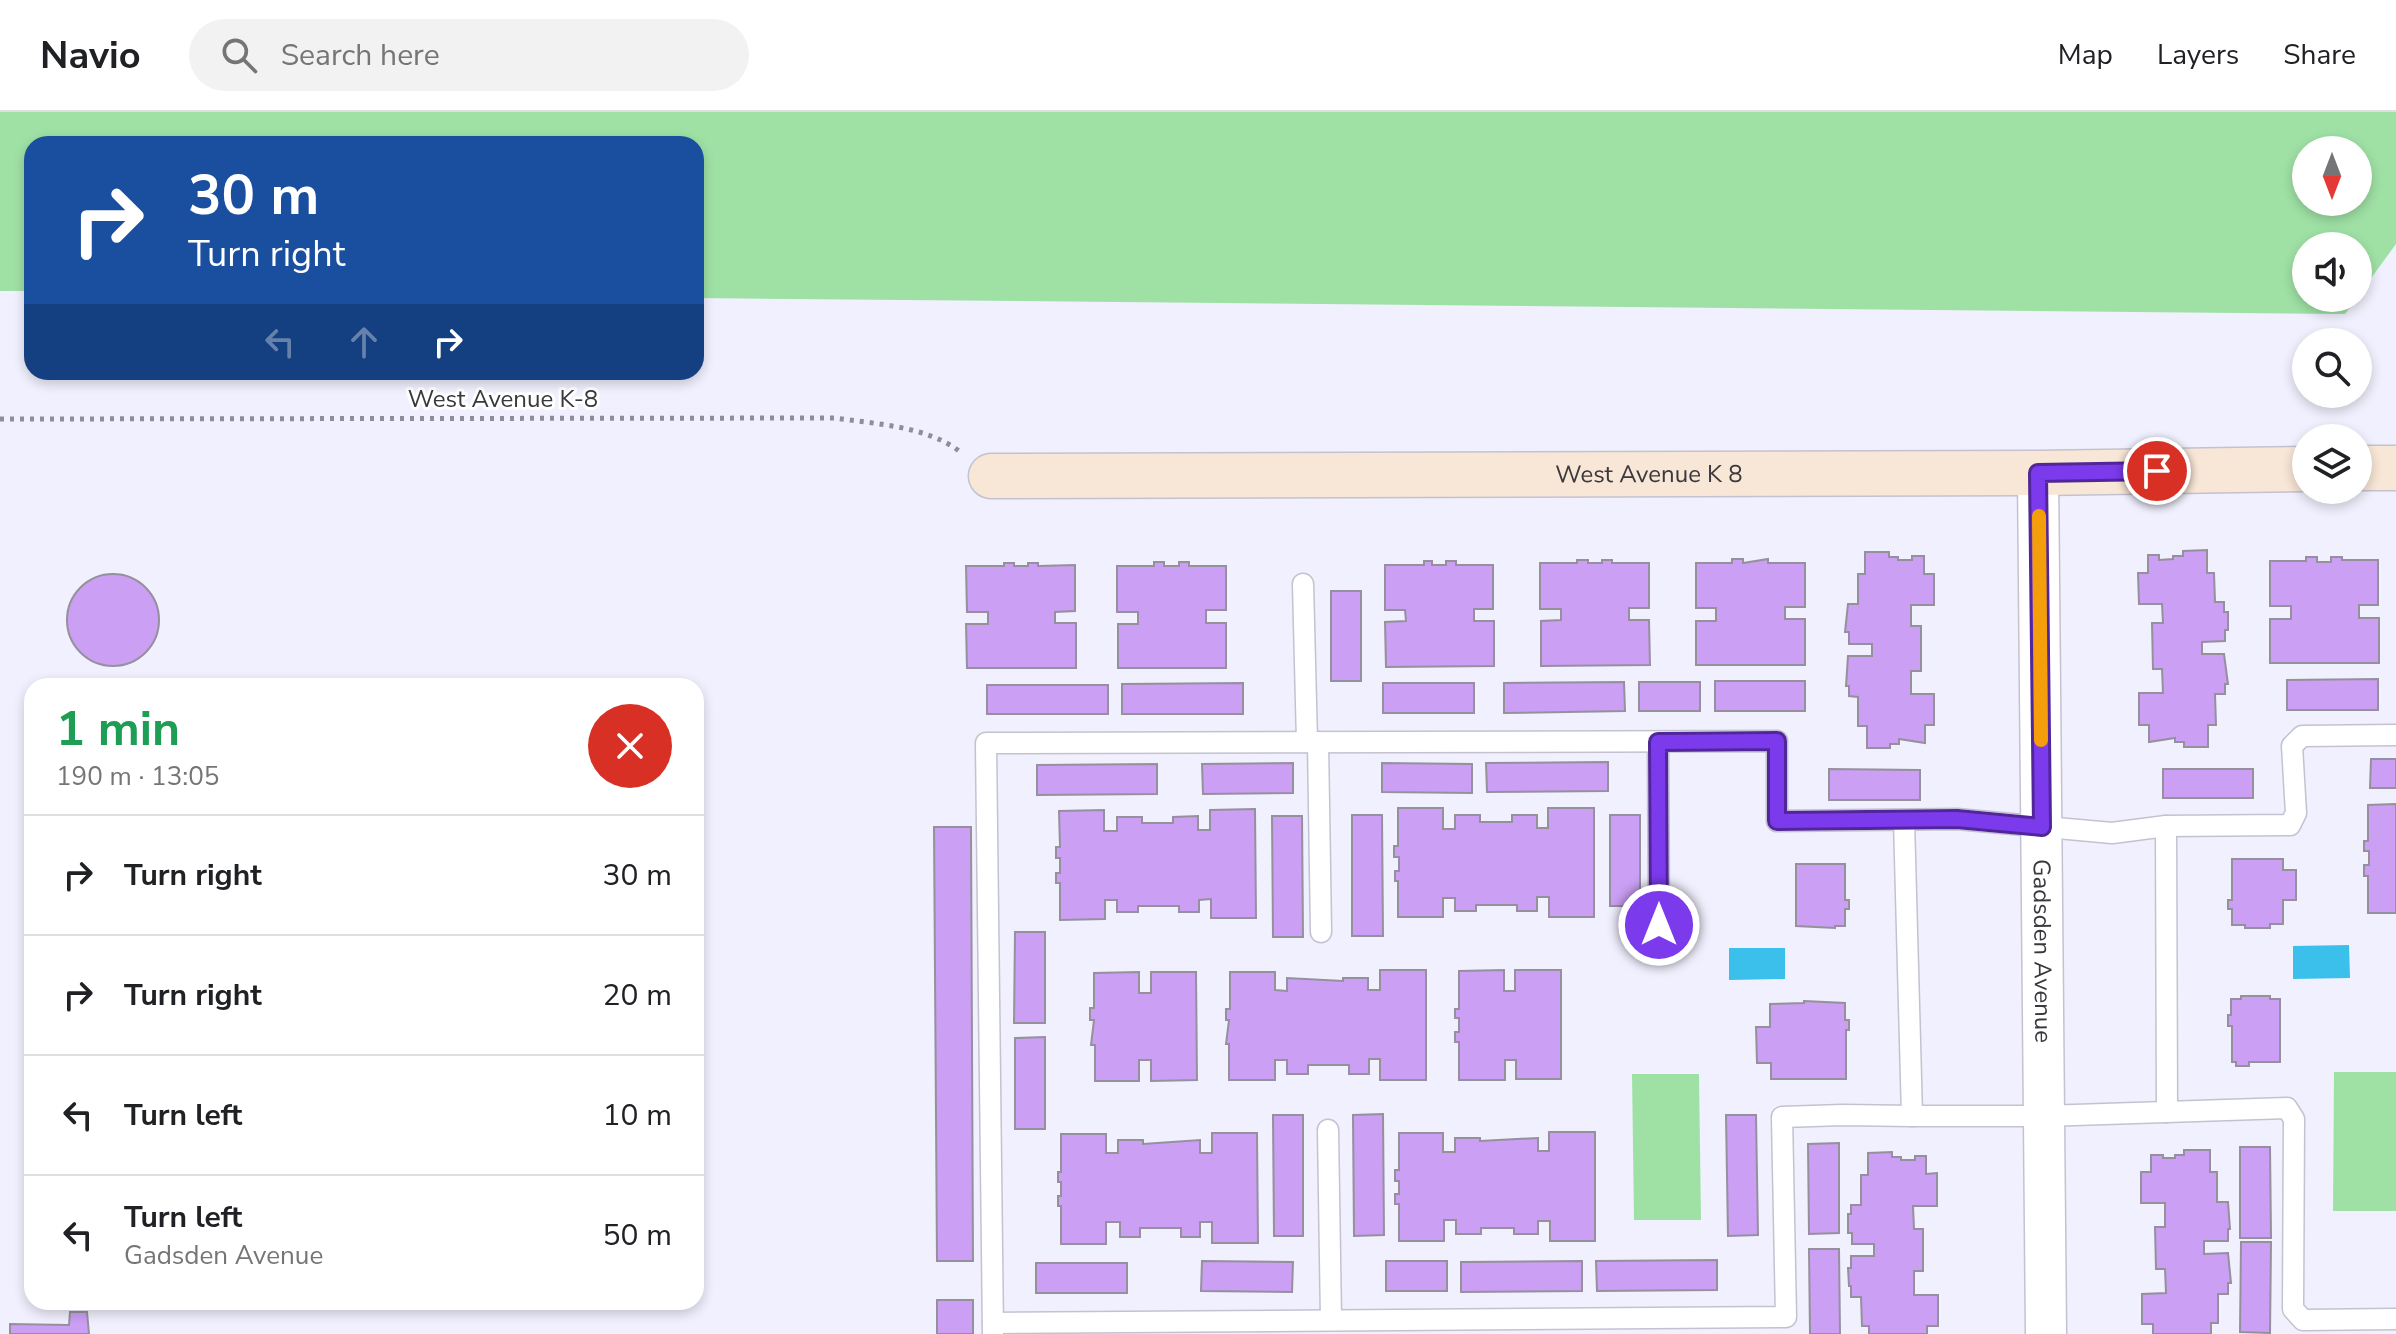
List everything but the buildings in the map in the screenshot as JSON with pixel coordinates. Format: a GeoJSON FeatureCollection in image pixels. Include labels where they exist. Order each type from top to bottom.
{"type":"FeatureCollection","features":[{"type":"Feature","properties":{"kind":"street"},"geometry":{"type":"LineString","coordinates":[[2372,468],[2396,468]]}},
{"type":"Feature","properties":{"kind":"street","name":"West Avenue K 8"},"geometry":{"type":"LineString","coordinates":[[991,476],[2038,473],[2292,469]]}},
{"type":"Feature","properties":{"kind":"street","name":"Gadsden Avenue"},"geometry":{"type":"LineString","coordinates":[[2038,473],[2046,1334]]}},
{"type":"Feature","properties":{"kind":"lane"},"geometry":{"type":"LineString","coordinates":[[1303,584],[1321,932]]}},
{"type":"Feature","properties":{"kind":"lane"},"geometry":{"type":"LineString","coordinates":[[2396,735],[2302,736],[2292,746],[2296,813],[2290,825],[2166,826],[2112,833],[1957,819],[1777,821],[1777,741],[986,743],[993,1328],[1331,1320],[1786,1317],[1782,1117],[2044,1116],[2287,1108],[2294,1119],[2293,1309],[2303,1320],[2396,1319]]}},
{"type":"Feature","properties":{"kind":"lane"},"geometry":{"type":"LineString","coordinates":[[1658,742],[1659,925]]}},
{"type":"Feature","properties":{"kind":"lane"},"geometry":{"type":"LineString","coordinates":[[1904,820],[1912,1116]]}},
{"type":"Feature","properties":{"kind":"lane"},"geometry":{"type":"LineString","coordinates":[[2166,826],[2167,1112]]}},
{"type":"Feature","properties":{"kind":"lane"},"geometry":{"type":"LineString","coordinates":[[1328,1130],[1331,1320]]}},
{"type":"Feature","properties":{"kind":"path","name":"West Avenue K-8"},"geometry":{"type":"LineString","coordinates":[[0,419],[835,418],[909,430],[951,445],[991,476]]}},
{"type":"Feature","properties":{"kind":"green space"},"geometry":{"type":"Polygon","coordinates":[[[0,112],[2396,112],[2396,244],[2372,277],[2372,232],[2292,232],[2292,312],[2346,312],[2345,314],[704,298],[704,136],[24,136],[24,291],[0,291],[0,112]]]}},
{"type":"Feature","properties":{"kind":"green space"},"geometry":{"type":"Polygon","coordinates":[[[2334,1072],[2396,1072],[2396,1211],[2333,1211],[2334,1072]]]}},
{"type":"Feature","properties":{"kind":"green space"},"geometry":{"type":"Polygon","coordinates":[[[1632,1074],[1699,1074],[1701,1220],[1634,1220],[1632,1074]]]}},
{"type":"Feature","properties":{"kind":"water"},"geometry":{"type":"Polygon","coordinates":[[[2349,945],[2350,978],[2293,979],[2293,946],[2349,945]]]}},
{"type":"Feature","properties":{"kind":"water"},"geometry":{"type":"Polygon","coordinates":[[[1729,948],[1785,948],[1785,979],[1729,980],[1729,948]]]}},
{"type":"Feature","properties":{"kind":"slow traffic"},"geometry":{"type":"LineString","coordinates":[[2039,516],[2041,740]]}},
{"type":"Feature","properties":{"kind":"route"},"geometry":{"type":"LineString","coordinates":[[1659,925],[1658,742],[1777,741],[1777,821],[1957,819],[2042,827],[2038,473],[2157,471]]}}]}
